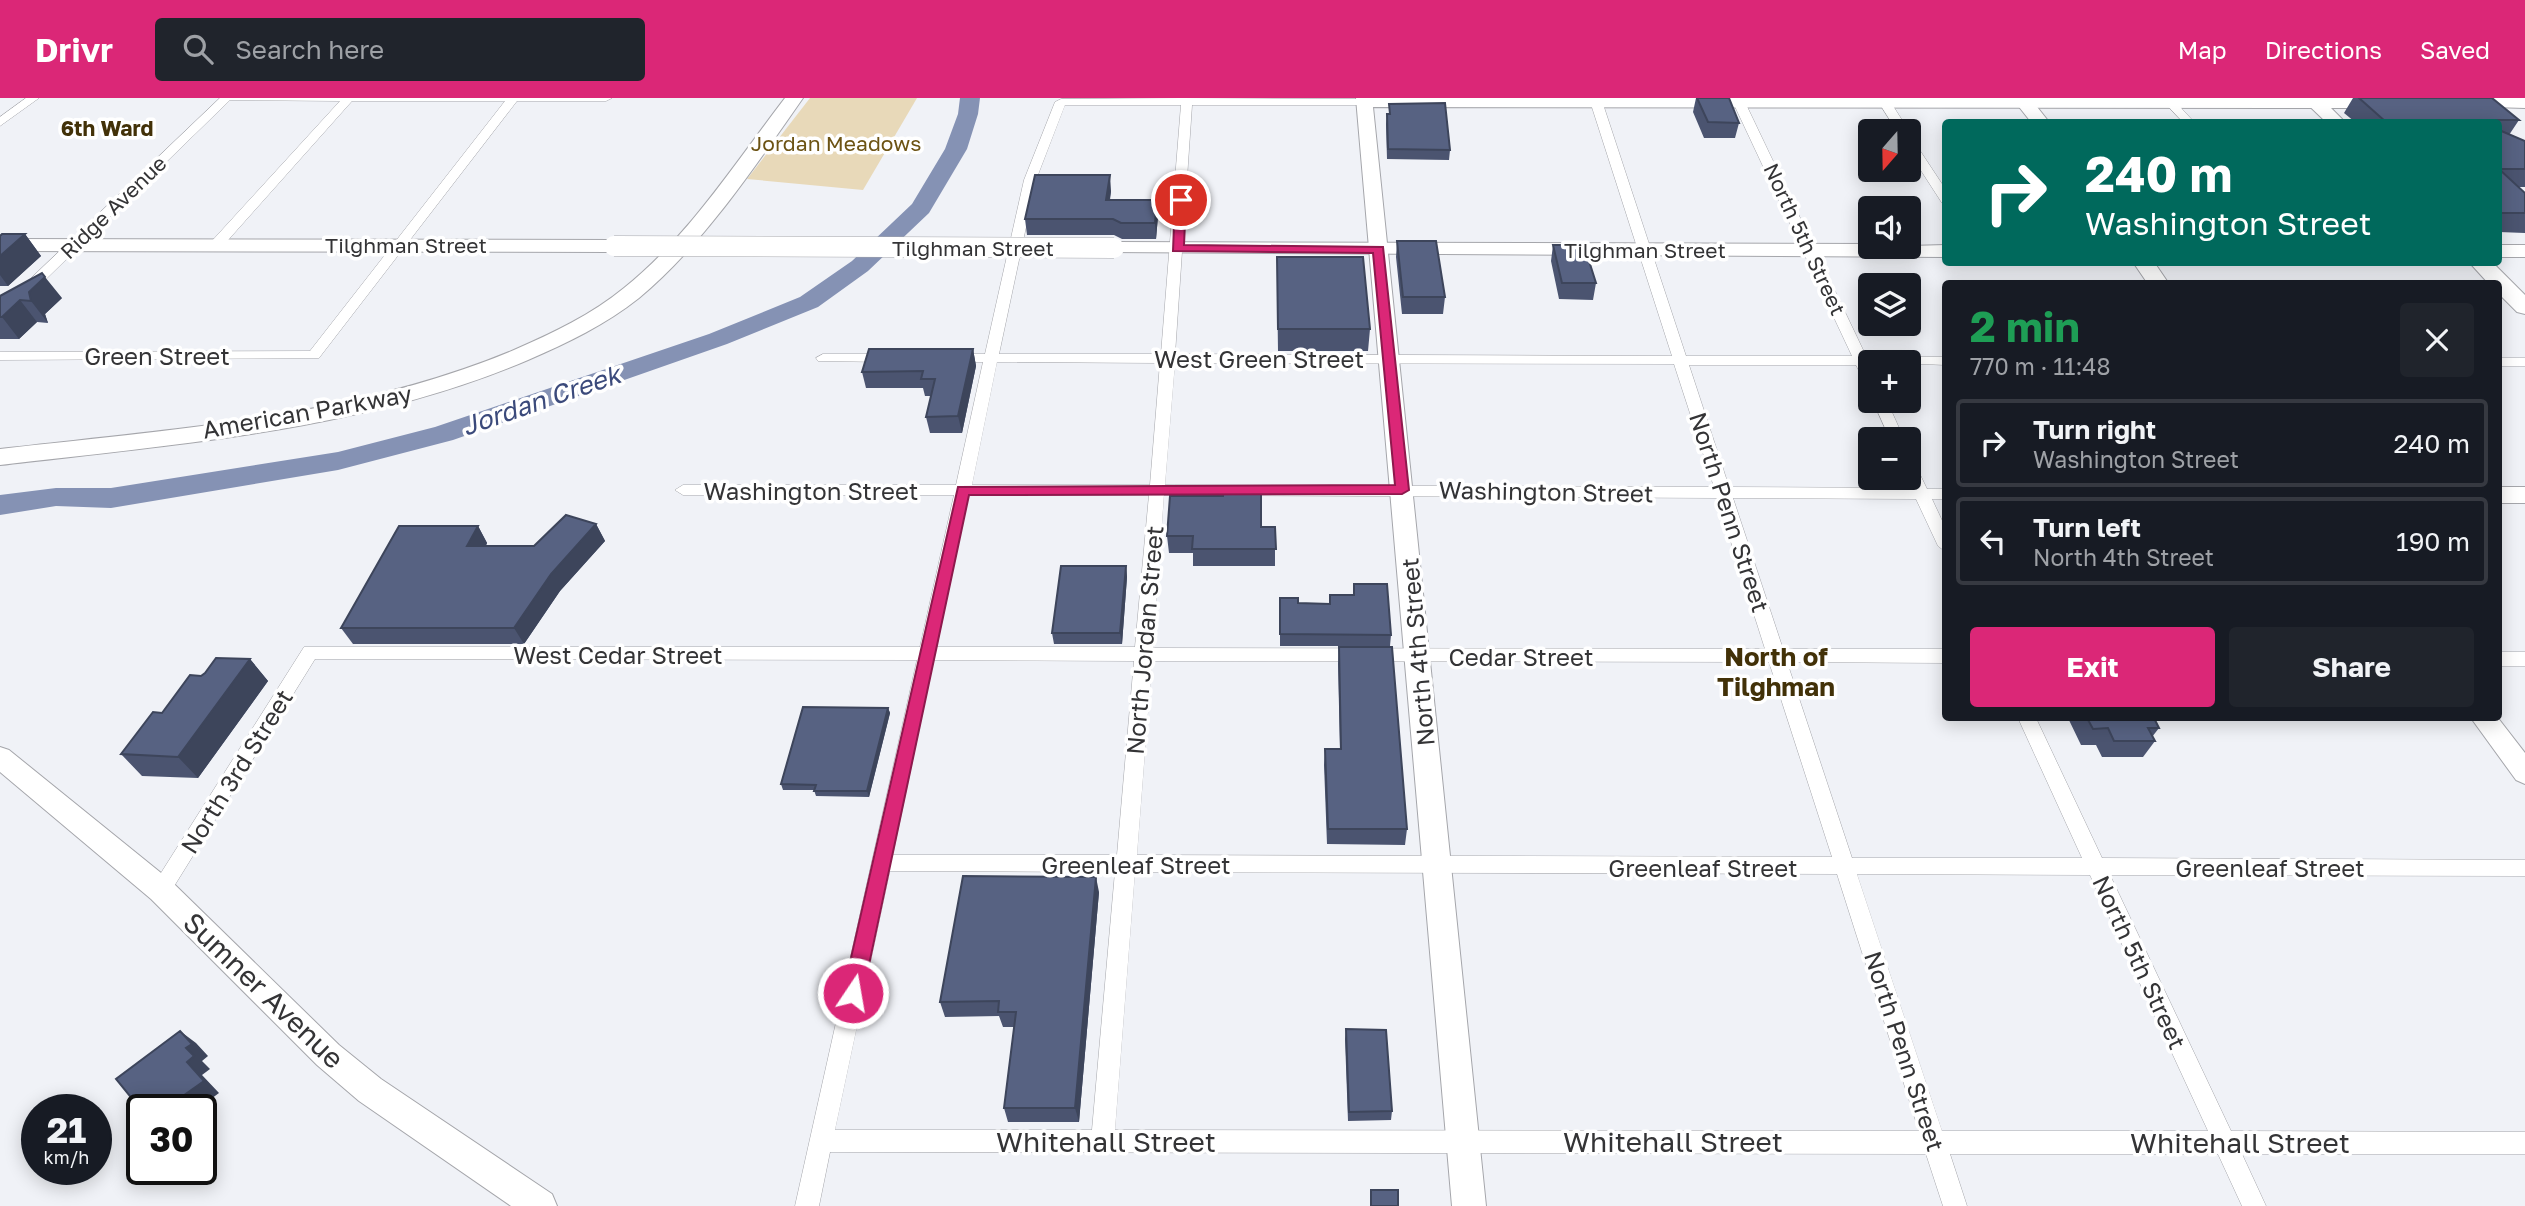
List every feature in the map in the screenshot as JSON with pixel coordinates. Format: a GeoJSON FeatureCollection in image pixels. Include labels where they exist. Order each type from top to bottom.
{"type":"FeatureCollection","features":[{"type":"Feature","properties":{"kind":"main road","name":"American Parkway"},"geometry":{"type":"LineString","coordinates":[[0,457],[201,431],[356,407],[452,382],[533,351],[602,314],[640,286],[715,201],[794,98]]}},
{"type":"Feature","properties":{"kind":"main road"},"geometry":{"type":"LineString","coordinates":[[2024,101],[2037,119]]}},
{"type":"Feature","properties":{"kind":"main road"},"geometry":{"type":"LineString","coordinates":[[2313,101],[2333,119]]}},
{"type":"Feature","properties":{"kind":"main road","name":"Tilghman Street"},"geometry":{"type":"LineString","coordinates":[[0,245],[1942,251]]}},
{"type":"Feature","properties":{"kind":"main road"},"geometry":{"type":"LineString","coordinates":[[2502,251],[2525,251]]}},
{"type":"Feature","properties":{"kind":"main road"},"geometry":{"type":"LineString","coordinates":[[2483,266],[2497,280]]}},
{"type":"Feature","properties":{"kind":"main road"},"geometry":{"type":"LineString","coordinates":[[2502,284],[2525,307]]}},
{"type":"Feature","properties":{"kind":"main road"},"geometry":{"type":"LineString","coordinates":[[2502,495],[2525,495]]}},
{"type":"Feature","properties":{"kind":"street"},"geometry":{"type":"LineString","coordinates":[[0,123],[33,98]]}},
{"type":"Feature","properties":{"kind":"street","name":"Ridge Avenue"},"geometry":{"type":"LineString","coordinates":[[0,316],[226,98]]}},
{"type":"Feature","properties":{"kind":"street"},"geometry":{"type":"LineString","coordinates":[[235,98],[606,98]]}},
{"type":"Feature","properties":{"kind":"street"},"geometry":{"type":"LineString","coordinates":[[216,245],[349,98]]}},
{"type":"Feature","properties":{"kind":"street"},"geometry":{"type":"LineString","coordinates":[[397,246],[514,98]]}},
{"type":"Feature","properties":{"kind":"street"},"geometry":{"type":"LineString","coordinates":[[2519,98],[2525,103]]}},
{"type":"Feature","properties":{"kind":"street"},"geometry":{"type":"LineString","coordinates":[[807,1206],[1030,180],[1059,100],[2168,100],[2394,103]]}},
{"type":"Feature","properties":{"kind":"street","name":"North Jordan Street"},"geometry":{"type":"LineString","coordinates":[[1103,1141],[1187,100]]}},
{"type":"Feature","properties":{"kind":"street","name":"North 4th Street"},"geometry":{"type":"LineString","coordinates":[[1364,100],[1469,1206]]}},
{"type":"Feature","properties":{"kind":"street","name":"North Penn Street"},"geometry":{"type":"LineString","coordinates":[[1596,100],[1955,1206]]}},
{"type":"Feature","properties":{"kind":"street","name":"North 5th Street"},"geometry":{"type":"LineString","coordinates":[[1739,100],[1858,353]]}},
{"type":"Feature","properties":{"kind":"street"},"geometry":{"type":"LineString","coordinates":[[2168,100],[2186,119]]}},
{"type":"Feature","properties":{"kind":"street"},"geometry":{"type":"LineString","coordinates":[[1883,101],[1895,119]]}},
{"type":"Feature","properties":{"kind":"street"},"geometry":{"type":"LineString","coordinates":[[2449,103],[2525,103]]}},
{"type":"Feature","properties":{"kind":"street"},"geometry":{"type":"LineString","coordinates":[[1922,162],[1942,194]]}},
{"type":"Feature","properties":{"kind":"street","name":"Green Street"},"geometry":{"type":"LineString","coordinates":[[0,356],[314,355],[397,246]]}},
{"type":"Feature","properties":{"kind":"street"},"geometry":{"type":"LineString","coordinates":[[823,358],[902,358]]}},
{"type":"Feature","properties":{"kind":"street","name":"West Green Street"},"geometry":{"type":"LineString","coordinates":[[942,358],[1858,361]]}},
{"type":"Feature","properties":{"kind":"street","name":"West Green Street"},"geometry":{"type":"LineString","coordinates":[[1921,361],[1942,361]]}},
{"type":"Feature","properties":{"kind":"street"},"geometry":{"type":"LineString","coordinates":[[2502,362],[2525,362]]}},
{"type":"Feature","properties":{"kind":"street","name":"Washington Street"},"geometry":{"type":"LineString","coordinates":[[684,490],[1402,490],[1942,494]]}},
{"type":"Feature","properties":{"kind":"street"},"geometry":{"type":"LineString","coordinates":[[1920,490],[1942,537]]}},
{"type":"Feature","properties":{"kind":"street","name":"West Cedar Street"},"geometry":{"type":"LineString","coordinates":[[310,652],[927,654]]}},
{"type":"Feature","properties":{"kind":"street","name":"North 3rd Street"},"geometry":{"type":"LineString","coordinates":[[161,890],[310,652]]}},
{"type":"Feature","properties":{"kind":"street","name":"Cedar Street"},"geometry":{"type":"LineString","coordinates":[[927,654],[1942,656]]}},
{"type":"Feature","properties":{"kind":"street"},"geometry":{"type":"LineString","coordinates":[[2502,659],[2525,659]]}},
{"type":"Feature","properties":{"kind":"street","name":"North 5th Street"},"geometry":{"type":"LineString","coordinates":[[2028,721],[2254,1206]]}},
{"type":"Feature","properties":{"kind":"street"},"geometry":{"type":"LineString","coordinates":[[2486,721],[2525,773]]}},
{"type":"Feature","properties":{"kind":"street","name":"Sumner Avenue"},"geometry":{"type":"LineString","coordinates":[[0,757],[161,890],[339,1064],[414,1121],[540,1206]]}},
{"type":"Feature","properties":{"kind":"street","name":"Greenleaf Street"},"geometry":{"type":"LineString","coordinates":[[881,863],[1845,868],[2525,867]]}},
{"type":"Feature","properties":{"kind":"street","name":"Whitehall Street"},"geometry":{"type":"LineString","coordinates":[[821,1141],[2525,1143]]}},
{"type":"Feature","properties":{"kind":"green space","name":"Jordan Meadows"},"geometry":{"type":"Polygon","coordinates":[[[810,98],[917,98],[863,190],[747,179],[810,98]]]}},
{"type":"Feature","properties":{"kind":"building"},"geometry":{"type":"Polygon","coordinates":[[[1697,98],[1729,98],[1739,123],[1708,122],[1697,98]]]}},
{"type":"Feature","properties":{"kind":"building"},"geometry":{"type":"Polygon","coordinates":[[[2359,98],[2492,98],[2519,120],[2502,119],[2383,119],[2359,98]]]}},
{"type":"Feature","properties":{"kind":"building"},"geometry":{"type":"Polygon","coordinates":[[[1445,103],[1450,150],[1388,149],[1389,104],[1445,103]]]}},
{"type":"Feature","properties":{"kind":"building"},"geometry":{"type":"Polygon","coordinates":[[[2502,131],[2525,141],[2525,169],[2502,169],[2502,131]]]}},
{"type":"Feature","properties":{"kind":"building"},"geometry":{"type":"Polygon","coordinates":[[[2502,172],[2525,193],[2525,213],[2502,213],[2502,172]]]}},
{"type":"Feature","properties":{"kind":"building"},"geometry":{"type":"Polygon","coordinates":[[[1035,175],[1110,175],[1106,200],[1157,200],[1155,223],[1121,223],[1113,219],[1025,219],[1035,175]]]}},
{"type":"Feature","properties":{"kind":"building"},"geometry":{"type":"Polygon","coordinates":[[[2,234],[25,234],[0,256],[2,234]]]}},
{"type":"Feature","properties":{"kind":"building"},"geometry":{"type":"Polygon","coordinates":[[[1397,241],[1436,241],[1445,297],[1403,297],[1397,241]]]}},
{"type":"Feature","properties":{"kind":"building"},"geometry":{"type":"Polygon","coordinates":[[[1553,245],[1584,245],[1596,283],[1562,283],[1553,245]]]}},
{"type":"Feature","properties":{"kind":"building"},"geometry":{"type":"Polygon","coordinates":[[[1277,257],[1363,257],[1370,329],[1278,329],[1277,257]]]}},
{"type":"Feature","properties":{"kind":"building"},"geometry":{"type":"Polygon","coordinates":[[[42,273],[45,277],[29,292],[31,301],[20,300],[0,317],[0,296],[42,273]]]}},
{"type":"Feature","properties":{"kind":"building"},"geometry":{"type":"Polygon","coordinates":[[[869,349],[973,349],[958,416],[926,417],[935,379],[921,379],[923,371],[862,372],[869,349]]]}},
{"type":"Feature","properties":{"kind":"building"},"geometry":{"type":"Polygon","coordinates":[[[1223,489],[1261,490],[1261,527],[1275,527],[1276,549],[1192,549],[1193,536],[1167,536],[1170,496],[1223,496],[1223,489]]]}},
{"type":"Feature","properties":{"kind":"building"},"geometry":{"type":"Polygon","coordinates":[[[566,515],[596,524],[551,574],[514,628],[341,628],[399,526],[478,526],[467,546],[534,546],[566,515]]]}},
{"type":"Feature","properties":{"kind":"building"},"geometry":{"type":"Polygon","coordinates":[[[1061,566],[1126,566],[1120,633],[1052,633],[1061,566]]]}},
{"type":"Feature","properties":{"kind":"building"},"geometry":{"type":"Polygon","coordinates":[[[1354,584],[1387,584],[1391,635],[1280,634],[1280,598],[1298,598],[1298,603],[1330,604],[1330,595],[1354,595],[1354,584]]]}},
{"type":"Feature","properties":{"kind":"building"},"geometry":{"type":"Polygon","coordinates":[[[1339,647],[1392,647],[1407,829],[1328,829],[1325,749],[1341,749],[1339,647]]]}},
{"type":"Feature","properties":{"kind":"building"},"geometry":{"type":"Polygon","coordinates":[[[216,658],[250,659],[178,757],[121,754],[153,712],[162,713],[190,675],[201,676],[216,658]]]}},
{"type":"Feature","properties":{"kind":"building"},"geometry":{"type":"Polygon","coordinates":[[[803,707],[888,708],[867,791],[814,791],[816,785],[781,784],[803,707]]]}},
{"type":"Feature","properties":{"kind":"building"},"geometry":{"type":"Polygon","coordinates":[[[2089,721],[2156,721],[2159,728],[2148,728],[2155,741],[2114,741],[2108,728],[2093,729],[2089,721]]]}},
{"type":"Feature","properties":{"kind":"building"},"geometry":{"type":"Polygon","coordinates":[[[963,876],[1096,877],[1075,1108],[1004,1108],[1016,1012],[998,1012],[999,1001],[940,1002],[963,876]]]}},
{"type":"Feature","properties":{"kind":"building"},"geometry":{"type":"Polygon","coordinates":[[[1346,1029],[1386,1030],[1392,1111],[1349,1112],[1346,1029]]]}},
{"type":"Feature","properties":{"kind":"building"},"geometry":{"type":"Polygon","coordinates":[[[180,1031],[192,1044],[186,1048],[194,1056],[187,1062],[204,1081],[186,1094],[128,1094],[116,1079],[180,1031]]]}},
{"type":"Feature","properties":{"kind":"building"},"geometry":{"type":"Polygon","coordinates":[[[1371,1190],[1398,1190],[1398,1206],[1371,1206],[1371,1190]]]}},
{"type":"Feature","properties":{"kind":"waterway","name":"Jordan Creek"},"geometry":{"type":"LineString","coordinates":[[0,505],[56,497],[111,498],[338,461],[443,434],[718,339],[809,302],[860,266],[921,208],[956,149],[968,114],[970,98]]}},
{"type":"Feature","properties":{"kind":"district","name":"6th Ward"},"geometry":{"type":"Point","coordinates":[107,128]}},
{"type":"Feature","properties":{"kind":"district","name":"North of Tilghman"},"geometry":{"type":"Point","coordinates":[1776,671]}},
{"type":"Feature","properties":{"kind":"route"},"geometry":{"type":"LineString","coordinates":[[853,993],[963,490],[1402,490],[1378,249],[1177,248],[1181,200]]}}]}
